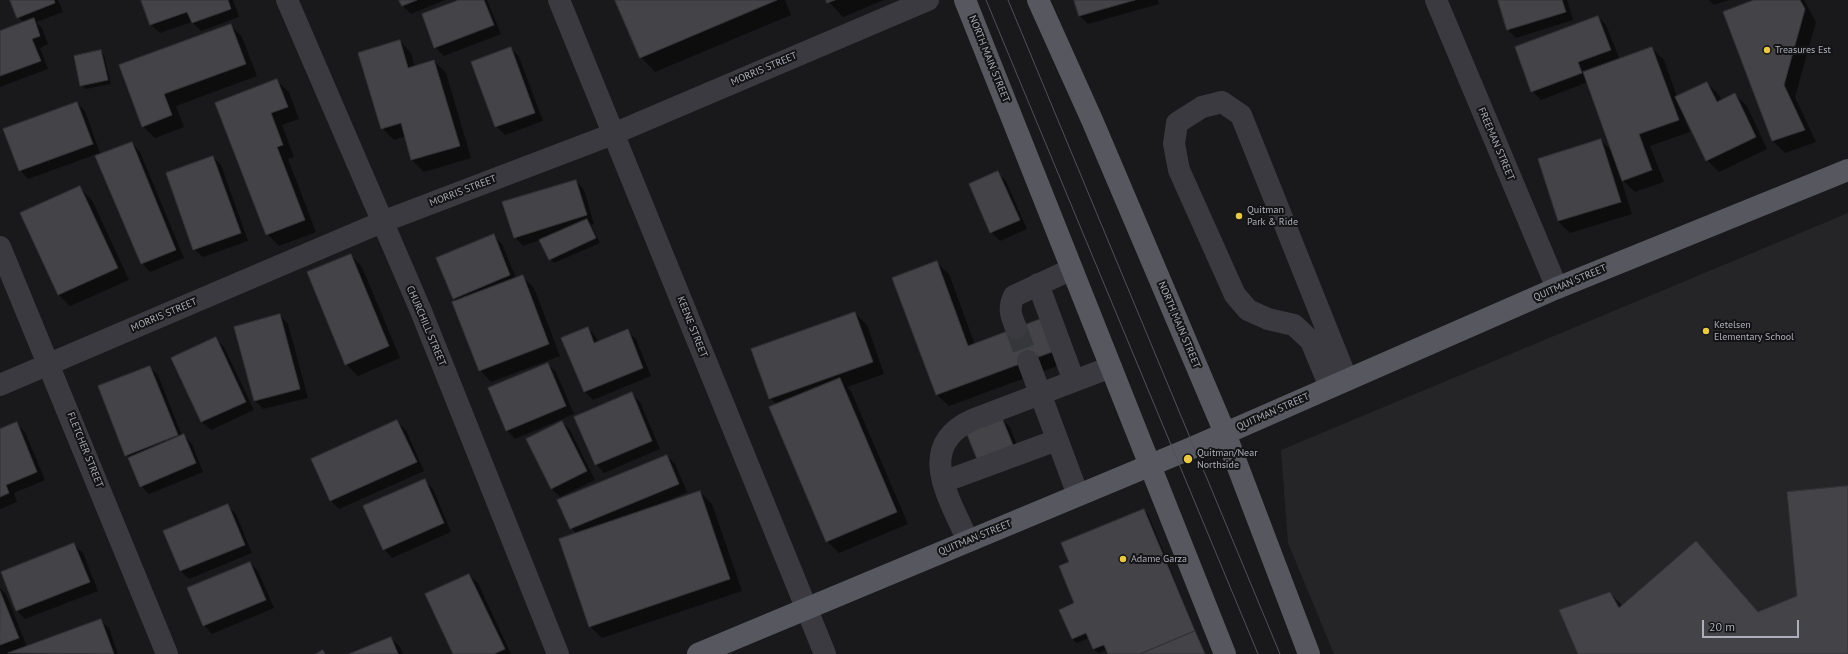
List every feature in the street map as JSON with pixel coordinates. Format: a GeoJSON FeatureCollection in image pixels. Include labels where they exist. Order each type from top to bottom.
{"type":"FeatureCollection","features":[{"type":"Feature","properties":{"kind":"main road","name":"NORTH MAIN STREET"},"geometry":{"type":"LineString","coordinates":[[966,0],[1225,654]]}},
{"type":"Feature","properties":{"kind":"main road","name":"NORTH MAIN STREET"},"geometry":{"type":"LineString","coordinates":[[1038,0],[1092,120],[1225,433],[1309,654]]}},
{"type":"Feature","properties":{"kind":"main road","name":"QUITMAN STREET"},"geometry":{"type":"LineString","coordinates":[[698,654],[1150,465],[1557,288],[1848,170]]}},
{"type":"Feature","properties":{"kind":"street","name":"CHURCHILL STREET"},"geometry":{"type":"LineString","coordinates":[[287,0],[421,311],[558,654]]}},
{"type":"Feature","properties":{"kind":"street","name":"KEENE STREET"},"geometry":{"type":"LineString","coordinates":[[559,0],[825,654]]}},
{"type":"Feature","properties":{"kind":"street","name":"MORRIS STREET"},"geometry":{"type":"LineString","coordinates":[[0,385],[382,222],[613,134],[928,0]]}},
{"type":"Feature","properties":{"kind":"street","name":"FREEMAN STREET"},"geometry":{"type":"LineString","coordinates":[[1436,0],[1557,288]]}},
{"type":"Feature","properties":{"kind":"street"},"geometry":{"type":"LineString","coordinates":[[1222,102],[1241,115],[1338,384],[1311,341],[1294,324],[1268,319],[1248,310],[1234,295],[1179,170],[1174,144],[1177,123],[1202,107],[1222,102]]}},
{"type":"Feature","properties":{"kind":"street","name":"FLETCHER STREET"},"geometry":{"type":"LineString","coordinates":[[0,247],[168,654]]}},
{"type":"Feature","properties":{"kind":"street"},"geometry":{"type":"LineString","coordinates":[[1016,328],[1010,312],[1010,303],[1014,296],[1072,269]]}},
{"type":"Feature","properties":{"kind":"street"},"geometry":{"type":"LineString","coordinates":[[1038,284],[1074,381]]}},
{"type":"Feature","properties":{"kind":"street"},"geometry":{"type":"LineString","coordinates":[[1028,361],[1078,495]]}},
{"type":"Feature","properties":{"kind":"street"},"geometry":{"type":"LineString","coordinates":[[968,541],[943,482],[940,458],[945,440],[952,433],[972,420],[1111,367]]}},
{"type":"Feature","properties":{"kind":"street"},"geometry":{"type":"LineString","coordinates":[[943,482],[1057,440]]}},
{"type":"Feature","properties":{"kind":"shaded area","name":"Ketelsen Elementary School"},"geometry":{"type":"Polygon","coordinates":[[[1848,213],[1848,654],[1334,654],[1288,543],[1281,450],[1848,213]]]}},
{"type":"Feature","properties":{"kind":"building"},"geometry":{"type":"Polygon","coordinates":[[[10,0],[54,0],[55,3],[17,18],[10,0]]]}},
{"type":"Feature","properties":{"kind":"building"},"geometry":{"type":"Polygon","coordinates":[[[141,0],[228,0],[231,9],[192,23],[187,12],[150,25],[141,0]]]}},
{"type":"Feature","properties":{"kind":"building"},"geometry":{"type":"Polygon","coordinates":[[[399,0],[417,0],[402,6],[399,0]]]}},
{"type":"Feature","properties":{"kind":"building"},"geometry":{"type":"Polygon","coordinates":[[[459,0],[484,0],[494,25],[434,48],[422,14],[459,0]]]}},
{"type":"Feature","properties":{"kind":"building"},"geometry":{"type":"Polygon","coordinates":[[[615,0],[777,0],[640,58],[615,0]]]}},
{"type":"Feature","properties":{"kind":"building"},"geometry":{"type":"Polygon","coordinates":[[[826,0],[835,0],[827,3],[826,0]]]}},
{"type":"Feature","properties":{"kind":"building"},"geometry":{"type":"Polygon","coordinates":[[[1074,0],[1135,0],[1079,16],[1074,0]]]}},
{"type":"Feature","properties":{"kind":"building"},"geometry":{"type":"Polygon","coordinates":[[[1498,0],[1562,0],[1566,12],[1507,30],[1498,0]]]}},
{"type":"Feature","properties":{"kind":"building"},"geometry":{"type":"Polygon","coordinates":[[[1754,0],[1800,0],[1805,9],[1784,85],[1805,130],[1772,141],[1723,12],[1754,0]]]}},
{"type":"Feature","properties":{"kind":"building"},"geometry":{"type":"Polygon","coordinates":[[[1598,16],[1611,50],[1578,62],[1582,73],[1531,92],[1515,47],[1598,16]]]}},
{"type":"Feature","properties":{"kind":"building"},"geometry":{"type":"Polygon","coordinates":[[[34,18],[40,36],[32,39],[41,61],[0,76],[0,31],[34,18]]]}},
{"type":"Feature","properties":{"kind":"building"},"geometry":{"type":"Polygon","coordinates":[[[231,24],[246,64],[164,94],[172,115],[142,127],[119,65],[231,24]]]}},
{"type":"Feature","properties":{"kind":"building"},"geometry":{"type":"Polygon","coordinates":[[[400,40],[408,68],[434,60],[460,146],[411,160],[401,123],[381,129],[358,53],[400,40]]]}},
{"type":"Feature","properties":{"kind":"building"},"geometry":{"type":"Polygon","coordinates":[[[511,47],[535,113],[495,127],[471,62],[511,47]]]}},
{"type":"Feature","properties":{"kind":"building"},"geometry":{"type":"Polygon","coordinates":[[[1652,47],[1679,120],[1639,134],[1652,170],[1622,181],[1583,72],[1652,47]]]}},
{"type":"Feature","properties":{"kind":"building"},"geometry":{"type":"Polygon","coordinates":[[[101,50],[108,80],[80,86],[74,56],[101,50]]]}},
{"type":"Feature","properties":{"kind":"building"},"geometry":{"type":"Polygon","coordinates":[[[277,79],[288,107],[271,113],[283,145],[277,147],[305,220],[266,235],[215,103],[277,79]]]}},
{"type":"Feature","properties":{"kind":"building"},"geometry":{"type":"Polygon","coordinates":[[[1707,82],[1717,102],[1735,93],[1756,137],[1706,161],[1675,97],[1707,82]]]}},
{"type":"Feature","properties":{"kind":"building"},"geometry":{"type":"Polygon","coordinates":[[[77,102],[93,144],[19,171],[3,129],[77,102]]]}},
{"type":"Feature","properties":{"kind":"building"},"geometry":{"type":"Polygon","coordinates":[[[1601,139],[1621,202],[1558,221],[1538,159],[1601,139]]]}},
{"type":"Feature","properties":{"kind":"building"},"geometry":{"type":"Polygon","coordinates":[[[132,142],[176,250],[141,264],[95,156],[132,142]]]}},
{"type":"Feature","properties":{"kind":"building"},"geometry":{"type":"Polygon","coordinates":[[[213,156],[241,233],[193,250],[166,173],[213,156]]]}},
{"type":"Feature","properties":{"kind":"building"},"geometry":{"type":"Polygon","coordinates":[[[998,171],[1020,220],[990,233],[969,184],[998,171]]]}},
{"type":"Feature","properties":{"kind":"building"},"geometry":{"type":"Polygon","coordinates":[[[576,180],[587,215],[514,238],[502,202],[576,180]]]}},
{"type":"Feature","properties":{"kind":"building"},"geometry":{"type":"Polygon","coordinates":[[[80,186],[118,268],[58,295],[20,213],[80,186]]]}},
{"type":"Feature","properties":{"kind":"building"},"geometry":{"type":"Polygon","coordinates":[[[587,219],[596,238],[549,260],[539,240],[587,219]]]}},
{"type":"Feature","properties":{"kind":"building"},"geometry":{"type":"Polygon","coordinates":[[[494,234],[510,275],[453,299],[436,258],[494,234]]]}},
{"type":"Feature","properties":{"kind":"building"},"geometry":{"type":"Polygon","coordinates":[[[351,254],[389,346],[345,365],[307,272],[351,254]]]}},
{"type":"Feature","properties":{"kind":"building"},"geometry":{"type":"Polygon","coordinates":[[[937,261],[968,346],[1040,319],[1052,352],[936,395],[892,278],[937,261]]]}},
{"type":"Feature","properties":{"kind":"building"},"geometry":{"type":"Polygon","coordinates":[[[523,275],[549,344],[479,371],[452,302],[523,275]]]}},
{"type":"Feature","properties":{"kind":"building"},"geometry":{"type":"Polygon","coordinates":[[[855,312],[873,362],[769,399],[751,349],[855,312]]]}},
{"type":"Feature","properties":{"kind":"building"},"geometry":{"type":"Polygon","coordinates":[[[280,314],[300,389],[254,401],[234,327],[280,314]]]}},
{"type":"Feature","properties":{"kind":"building"},"geometry":{"type":"Polygon","coordinates":[[[588,327],[594,343],[628,329],[643,368],[584,392],[561,338],[588,327]]]}},
{"type":"Feature","properties":{"kind":"building"},"geometry":{"type":"Polygon","coordinates":[[[216,337],[246,402],[201,422],[171,358],[216,337]]]}},
{"type":"Feature","properties":{"kind":"building"},"geometry":{"type":"Polygon","coordinates":[[[548,363],[566,406],[506,431],[488,388],[548,363]]]}},
{"type":"Feature","properties":{"kind":"building"},"geometry":{"type":"Polygon","coordinates":[[[150,366],[178,435],[125,456],[98,386],[150,366]]]}},
{"type":"Feature","properties":{"kind":"building"},"geometry":{"type":"Polygon","coordinates":[[[840,378],[897,512],[826,542],[769,407],[840,378]]]}},
{"type":"Feature","properties":{"kind":"building"},"geometry":{"type":"Polygon","coordinates":[[[632,392],[652,441],[595,465],[574,417],[632,392]]]}},
{"type":"Feature","properties":{"kind":"building"},"geometry":{"type":"Polygon","coordinates":[[[1002,418],[1015,450],[979,464],[966,432],[1002,418]]]}},
{"type":"Feature","properties":{"kind":"building"},"geometry":{"type":"Polygon","coordinates":[[[397,420],[417,462],[330,501],[311,459],[397,420]]]}},
{"type":"Feature","properties":{"kind":"building"},"geometry":{"type":"Polygon","coordinates":[[[562,421],[587,471],[551,489],[526,439],[562,421]]]}},
{"type":"Feature","properties":{"kind":"building"},"geometry":{"type":"Polygon","coordinates":[[[17,422],[37,472],[6,485],[9,493],[0,497],[0,429],[17,422]]]}},
{"type":"Feature","properties":{"kind":"building"},"geometry":{"type":"Polygon","coordinates":[[[184,434],[196,463],[140,487],[128,458],[184,434]]]}},
{"type":"Feature","properties":{"kind":"building"},"geometry":{"type":"Polygon","coordinates":[[[667,455],[679,484],[570,529],[557,500],[667,455]]]}},
{"type":"Feature","properties":{"kind":"building"},"geometry":{"type":"Polygon","coordinates":[[[425,479],[444,523],[383,550],[363,506],[425,479]]]}},
{"type":"Feature","properties":{"kind":"building"},"geometry":{"type":"Polygon","coordinates":[[[1848,486],[1848,654],[1578,654],[1559,610],[1610,592],[1619,608],[1696,541],[1758,612],[1797,596],[1787,492],[1848,486]]]}},
{"type":"Feature","properties":{"kind":"building"},"geometry":{"type":"Polygon","coordinates":[[[700,491],[730,579],[589,627],[559,539],[700,491]]]}},
{"type":"Feature","properties":{"kind":"building"},"geometry":{"type":"Polygon","coordinates":[[[228,504],[245,545],[180,571],[163,531],[228,504]]]}},
{"type":"Feature","properties":{"kind":"building"},"geometry":{"type":"Polygon","coordinates":[[[1144,509],[1195,631],[1140,654],[1108,654],[1104,645],[1093,649],[1086,633],[1072,639],[1059,610],[1074,603],[1059,566],[1069,562],[1061,543],[1144,509]]]}},
{"type":"Feature","properties":{"kind":"building"},"geometry":{"type":"Polygon","coordinates":[[[74,543],[90,582],[16,611],[1,572],[74,543]]]}},
{"type":"Feature","properties":{"kind":"building"},"geometry":{"type":"Polygon","coordinates":[[[250,562],[266,600],[203,626],[187,588],[250,562]]]}},
{"type":"Feature","properties":{"kind":"building"},"geometry":{"type":"Polygon","coordinates":[[[469,574],[505,649],[494,654],[453,654],[425,594],[469,574]]]}},
{"type":"Feature","properties":{"kind":"building"},"geometry":{"type":"Polygon","coordinates":[[[0,591],[19,638],[0,645],[0,591]]]}},
{"type":"Feature","properties":{"kind":"building"},"geometry":{"type":"Polygon","coordinates":[[[101,619],[114,654],[8,653],[101,619]]]}},
{"type":"Feature","properties":{"kind":"building"},"geometry":{"type":"Polygon","coordinates":[[[1195,631],[1205,654],[1140,654],[1195,631]]]}},
{"type":"Feature","properties":{"kind":"building"},"geometry":{"type":"Polygon","coordinates":[[[391,637],[398,654],[349,654],[391,637]]]}},
{"type":"Feature","properties":{"kind":"building"},"geometry":{"type":"Polygon","coordinates":[[[323,650],[325,654],[316,654],[323,650]]]}},
{"type":"Feature","properties":{"kind":"tunnel"},"geometry":{"type":"LineString","coordinates":[[1016,328],[1028,361]]}},
{"type":"Feature","properties":{"kind":"tram line"},"geometry":{"type":"LineString","coordinates":[[986,0],[1258,654]]}},
{"type":"Feature","properties":{"kind":"tram line"},"geometry":{"type":"LineString","coordinates":[[1008,0],[1280,654]]}},
{"type":"Feature","properties":{"kind":"place","name":"Treasures Est"},"geometry":{"type":"Point","coordinates":[1767,50]}},
{"type":"Feature","properties":{"kind":"place","name":"Quitman Park & Ride"},"geometry":{"type":"Point","coordinates":[1239,216]}},
{"type":"Feature","properties":{"kind":"place","name":"Ketelsen Elementary School"},"geometry":{"type":"Point","coordinates":[1706,331]}},
{"type":"Feature","properties":{"kind":"place","name":"Quitman/Near Northside"},"geometry":{"type":"Point","coordinates":[1188,459]}},
{"type":"Feature","properties":{"kind":"place","name":"Adame Garza"},"geometry":{"type":"Point","coordinates":[1123,559]}}]}
